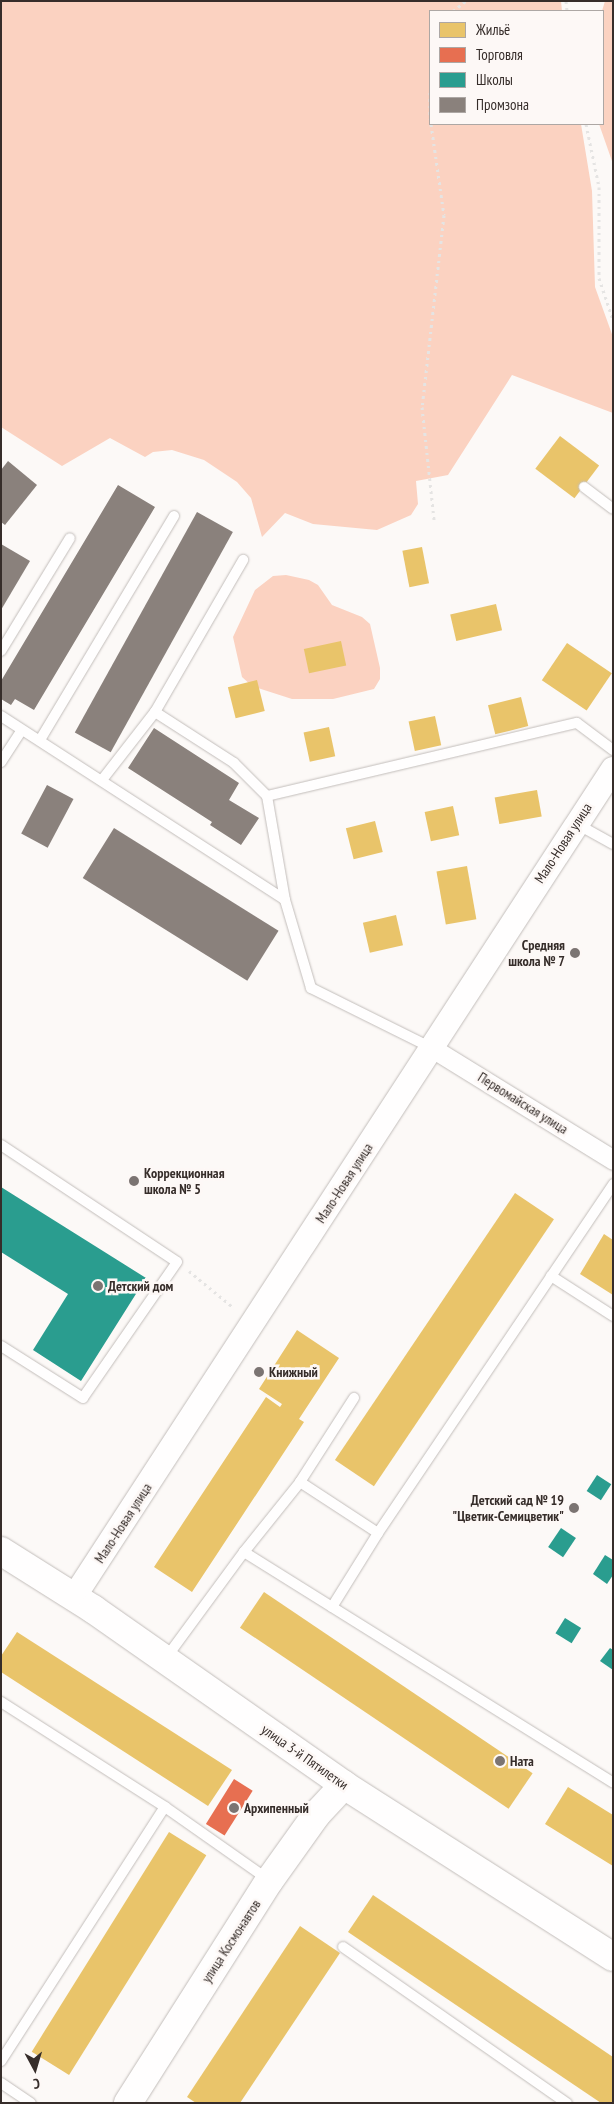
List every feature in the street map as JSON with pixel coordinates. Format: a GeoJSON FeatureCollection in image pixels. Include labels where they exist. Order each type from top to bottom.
{"type":"FeatureCollection","features":[{"type":"Feature","properties":{"kind":"main road","name":"улица 3-й Пятилетки"},"geometry":{"type":"LineString","coordinates":[[1,1552],[74,1597],[344,1785],[613,1957]]}},
{"type":"Feature","properties":{"kind":"main road","name":"улица Космонавтов"},"geometry":{"type":"LineString","coordinates":[[128,2103],[270,1881],[316,1815],[344,1785]]}},
{"type":"Feature","properties":{"kind":"street","name":"Мало-Новая улица"},"geometry":{"type":"LineString","coordinates":[[74,1597],[432,1048],[575,823],[613,769]]}},
{"type":"Feature","properties":{"kind":"street","name":"Первомайская улица"},"geometry":{"type":"LineString","coordinates":[[432,1048],[613,1160]]}},
{"type":"Feature","properties":{"kind":"lane"},"geometry":{"type":"LineString","coordinates":[[584,487],[613,509]]}},
{"type":"Feature","properties":{"kind":"lane"},"geometry":{"type":"LineString","coordinates":[[40,740],[174,516]]}},
{"type":"Feature","properties":{"kind":"lane"},"geometry":{"type":"LineString","coordinates":[[1,651],[70,538]]}},
{"type":"Feature","properties":{"kind":"lane"},"geometry":{"type":"LineString","coordinates":[[102,780],[155,712],[243,560]]}},
{"type":"Feature","properties":{"kind":"lane"},"geometry":{"type":"LineString","coordinates":[[155,712],[234,763],[267,796],[285,900],[310,988],[432,1048]]}},
{"type":"Feature","properties":{"kind":"lane"},"geometry":{"type":"LineString","coordinates":[[1,716],[285,900]]}},
{"type":"Feature","properties":{"kind":"lane"},"geometry":{"type":"LineString","coordinates":[[267,796],[577,723],[613,750]]}},
{"type":"Feature","properties":{"kind":"lane"},"geometry":{"type":"LineString","coordinates":[[1,762],[22,730]]}},
{"type":"Feature","properties":{"kind":"lane"},"geometry":{"type":"LineString","coordinates":[[575,823],[613,844]]}},
{"type":"Feature","properties":{"kind":"lane"},"geometry":{"type":"LineString","coordinates":[[1,1145],[177,1262],[83,1398],[1,1346]]}},
{"type":"Feature","properties":{"kind":"lane"},"geometry":{"type":"LineString","coordinates":[[332,1607],[378,1533],[613,1184]]}},
{"type":"Feature","properties":{"kind":"lane"},"geometry":{"type":"LineString","coordinates":[[551,1276],[613,1316]]}},
{"type":"Feature","properties":{"kind":"lane"},"geometry":{"type":"LineString","coordinates":[[165,1659],[244,1552],[300,1482],[354,1398]]}},
{"type":"Feature","properties":{"kind":"lane"},"geometry":{"type":"LineString","coordinates":[[300,1482],[378,1533]]}},
{"type":"Feature","properties":{"kind":"lane"},"geometry":{"type":"LineString","coordinates":[[244,1552],[613,1783]]}},
{"type":"Feature","properties":{"kind":"lane"},"geometry":{"type":"LineString","coordinates":[[1,1702],[165,1807],[270,1881]]}},
{"type":"Feature","properties":{"kind":"lane"},"geometry":{"type":"LineString","coordinates":[[1,2061],[165,1807]]}},
{"type":"Feature","properties":{"kind":"lane"},"geometry":{"type":"LineString","coordinates":[[343,1947],[567,2103]]}},
{"type":"Feature","properties":{"kind":"lane"},"geometry":{"type":"LineString","coordinates":[[1,2083],[31,2103]]}},
{"type":"Feature","properties":{"kind":"path"},"geometry":{"type":"LineString","coordinates":[[454,10],[466,1]]}},
{"type":"Feature","properties":{"kind":"path"},"geometry":{"type":"LineString","coordinates":[[431,125],[444,215],[422,407],[434,520]]}},
{"type":"Feature","properties":{"kind":"path"},"geometry":{"type":"LineString","coordinates":[[586,125],[599,187],[599,278],[613,320]]}},
{"type":"Feature","properties":{"kind":"path"},"geometry":{"type":"LineString","coordinates":[[177,1262],[235,1309]]}},
{"type":"Feature","properties":{"kind":"shaded area"},"geometry":{"type":"Polygon","coordinates":[[[1,1],[561,1],[562,10],[429,10],[429,125],[581,125],[592,191],[595,287],[613,337],[613,413],[512,375],[448,475],[416,481],[418,504],[411,515],[377,530],[313,524],[285,513],[262,537],[251,498],[237,482],[204,460],[172,450],[153,452],[145,457],[110,438],[62,466],[1,427],[1,1]]]}},
{"type":"Feature","properties":{"kind":"shaded area"},"geometry":{"type":"Polygon","coordinates":[[[605,1],[613,1],[613,164],[599,125],[604,125],[604,10],[602,10],[605,1]]]}},
{"type":"Feature","properties":{"kind":"shaded area"},"geometry":{"type":"Polygon","coordinates":[[[286,575],[309,580],[318,585],[332,605],[362,617],[370,624],[380,668],[380,679],[374,689],[333,699],[292,699],[252,686],[242,677],[233,637],[255,590],[273,576],[286,575]]]}},
{"type":"Feature","properties":{"kind":"building: Жильё"},"geometry":{"type":"Polygon","coordinates":[[[560,436],[599,465],[574,498],[535,469],[560,436]]]}},
{"type":"Feature","properties":{"kind":"building: Жильё"},"geometry":{"type":"Polygon","coordinates":[[[422,547],[429,583],[409,587],[402,551],[422,547]]]}},
{"type":"Feature","properties":{"kind":"building: Жильё"},"geometry":{"type":"Polygon","coordinates":[[[496,604],[502,630],[456,641],[450,615],[496,604]]]}},
{"type":"Feature","properties":{"kind":"building: Жильё"},"geometry":{"type":"Polygon","coordinates":[[[341,641],[346,665],[309,673],[304,649],[341,641]]]}},
{"type":"Feature","properties":{"kind":"building: Жильё"},"geometry":{"type":"Polygon","coordinates":[[[567,643],[612,673],[587,711],[542,680],[567,643]]]}},
{"type":"Feature","properties":{"kind":"building: Жильё"},"geometry":{"type":"Polygon","coordinates":[[[257,680],[265,711],[236,718],[228,687],[257,680]]]}},
{"type":"Feature","properties":{"kind":"building: Жильё"},"geometry":{"type":"Polygon","coordinates":[[[521,697],[528,726],[495,734],[488,705],[521,697]]]}},
{"type":"Feature","properties":{"kind":"building: Жильё"},"geometry":{"type":"Polygon","coordinates":[[[435,716],[441,745],[415,751],[409,722],[435,716]]]}},
{"type":"Feature","properties":{"kind":"building: Жильё"},"geometry":{"type":"Polygon","coordinates":[[[329,727],[335,756],[310,762],[304,732],[329,727]]]}},
{"type":"Feature","properties":{"kind":"building: Жильё"},"geometry":{"type":"Polygon","coordinates":[[[537,790],[542,817],[499,824],[495,797],[537,790]]]}},
{"type":"Feature","properties":{"kind":"building: Жильё"},"geometry":{"type":"Polygon","coordinates":[[[453,806],[459,835],[431,841],[425,812],[453,806]]]}},
{"type":"Feature","properties":{"kind":"building: Жильё"},"geometry":{"type":"Polygon","coordinates":[[[375,821],[383,852],[354,859],[346,828],[375,821]]]}},
{"type":"Feature","properties":{"kind":"building: Жильё"},"geometry":{"type":"Polygon","coordinates":[[[467,866],[476,919],[446,925],[436,871],[467,866]]]}},
{"type":"Feature","properties":{"kind":"building: Жильё"},"geometry":{"type":"Polygon","coordinates":[[[396,915],[403,945],[370,953],[363,923],[396,915]]]}},
{"type":"Feature","properties":{"kind":"building: Жильё"},"geometry":{"type":"Polygon","coordinates":[[[515,1193],[554,1219],[374,1486],[335,1460],[515,1193]]]}},
{"type":"Feature","properties":{"kind":"building: Жильё"},"geometry":{"type":"Polygon","coordinates":[[[604,1234],[613,1240],[613,1295],[580,1274],[604,1234]]]}},
{"type":"Feature","properties":{"kind":"building: Жильё"},"geometry":{"type":"Polygon","coordinates":[[[297,1330],[339,1358],[299,1419],[304,1422],[192,1592],[154,1567],[266,1397],[280,1407],[282,1404],[259,1389],[297,1330]]]}},
{"type":"Feature","properties":{"kind":"building: Жильё"},"geometry":{"type":"Polygon","coordinates":[[[264,1592],[533,1773],[509,1809],[240,1628],[264,1592]]]}},
{"type":"Feature","properties":{"kind":"building: Жильё"},"geometry":{"type":"Polygon","coordinates":[[[17,1632],[232,1770],[208,1806],[1,1672],[1,1656],[17,1632]]]}},
{"type":"Feature","properties":{"kind":"building: Жильё"},"geometry":{"type":"Polygon","coordinates":[[[568,1787],[613,1815],[613,1866],[545,1824],[568,1787]]]}},
{"type":"Feature","properties":{"kind":"building: Жильё"},"geometry":{"type":"Polygon","coordinates":[[[169,1832],[206,1855],[69,2075],[32,2052],[169,1832]]]}},
{"type":"Feature","properties":{"kind":"building: Жильё"},"geometry":{"type":"Polygon","coordinates":[[[373,1895],[613,2057],[613,2103],[601,2103],[348,1932],[373,1895]]]}},
{"type":"Feature","properties":{"kind":"building: Жильё"},"geometry":{"type":"Polygon","coordinates":[[[300,1926],[340,1953],[240,2103],[196,2103],[187,2097],[300,1926]]]}},
{"type":"Feature","properties":{"kind":"building: Торговля"},"geometry":{"type":"Polygon","coordinates":[[[234,1779],[253,1791],[225,1836],[206,1824],[234,1779]]]}},
{"type":"Feature","properties":{"kind":"building: Школы","name":"Детский дом"},"geometry":{"type":"Polygon","coordinates":[[[1,1187],[146,1278],[81,1381],[33,1350],[68,1294],[1,1252],[1,1187]]]}},
{"type":"Feature","properties":{"kind":"building: Школы"},"geometry":{"type":"Polygon","coordinates":[[[597,1475],[611,1484],[601,1500],[587,1491],[597,1475]]]}},
{"type":"Feature","properties":{"kind":"building: Школы"},"geometry":{"type":"Polygon","coordinates":[[[561,1528],[576,1538],[563,1557],[548,1547],[561,1528]]]}},
{"type":"Feature","properties":{"kind":"building: Школы"},"geometry":{"type":"Polygon","coordinates":[[[605,1555],[613,1560],[613,1575],[607,1584],[593,1574],[605,1555]]]}},
{"type":"Feature","properties":{"kind":"building: Школы"},"geometry":{"type":"Polygon","coordinates":[[[565,1618],[581,1628],[572,1643],[555,1633],[565,1618]]]}},
{"type":"Feature","properties":{"kind":"building: Школы"},"geometry":{"type":"Polygon","coordinates":[[[610,1648],[613,1650],[613,1670],[600,1661],[610,1648]]]}},
{"type":"Feature","properties":{"kind":"building: Промзона"},"geometry":{"type":"Polygon","coordinates":[[[8,461],[37,485],[5,525],[1,522],[1,470],[8,461]]]}},
{"type":"Feature","properties":{"kind":"building: Промзона"},"geometry":{"type":"Polygon","coordinates":[[[118,485],[155,507],[34,710],[15,699],[11,705],[1,699],[1,681],[118,485]]]}},
{"type":"Feature","properties":{"kind":"building: Промзона"},"geometry":{"type":"Polygon","coordinates":[[[197,512],[233,532],[111,752],[75,732],[197,512]]]}},
{"type":"Feature","properties":{"kind":"building: Промзона"},"geometry":{"type":"Polygon","coordinates":[[[1,544],[30,561],[1,610],[1,544]]]}},
{"type":"Feature","properties":{"kind":"building: Промзона"},"geometry":{"type":"Polygon","coordinates":[[[154,728],[239,783],[229,800],[259,818],[241,845],[210,825],[212,822],[128,768],[154,728]]]}},
{"type":"Feature","properties":{"kind":"building: Промзона"},"geometry":{"type":"Polygon","coordinates":[[[47,785],[73,799],[48,848],[21,834],[47,785]]]}},
{"type":"Feature","properties":{"kind":"building: Промзона"},"geometry":{"type":"Polygon","coordinates":[[[114,828],[279,931],[247,981],[83,878],[114,828]]]}},
{"type":"Feature","properties":{"kind":"place","name":"Средняя школа № 7"},"geometry":{"type":"Point","coordinates":[575,953]}},
{"type":"Feature","properties":{"kind":"place","name":"Коррекционная школа № 5"},"geometry":{"type":"Point","coordinates":[134,1181]}},
{"type":"Feature","properties":{"kind":"place","name":"Детский дом"},"geometry":{"type":"Point","coordinates":[98,1286]}},
{"type":"Feature","properties":{"kind":"place","name":"Книжный"},"geometry":{"type":"Point","coordinates":[259,1372]}},
{"type":"Feature","properties":{"kind":"place","name":"Детский сад № 19 \"Цветик-Семицветик\""},"geometry":{"type":"Point","coordinates":[574,1508]}},
{"type":"Feature","properties":{"kind":"place","name":"Ната"},"geometry":{"type":"Point","coordinates":[500,1761]}},
{"type":"Feature","properties":{"kind":"place","name":"Архипенный"},"geometry":{"type":"Point","coordinates":[234,1808]}}]}
